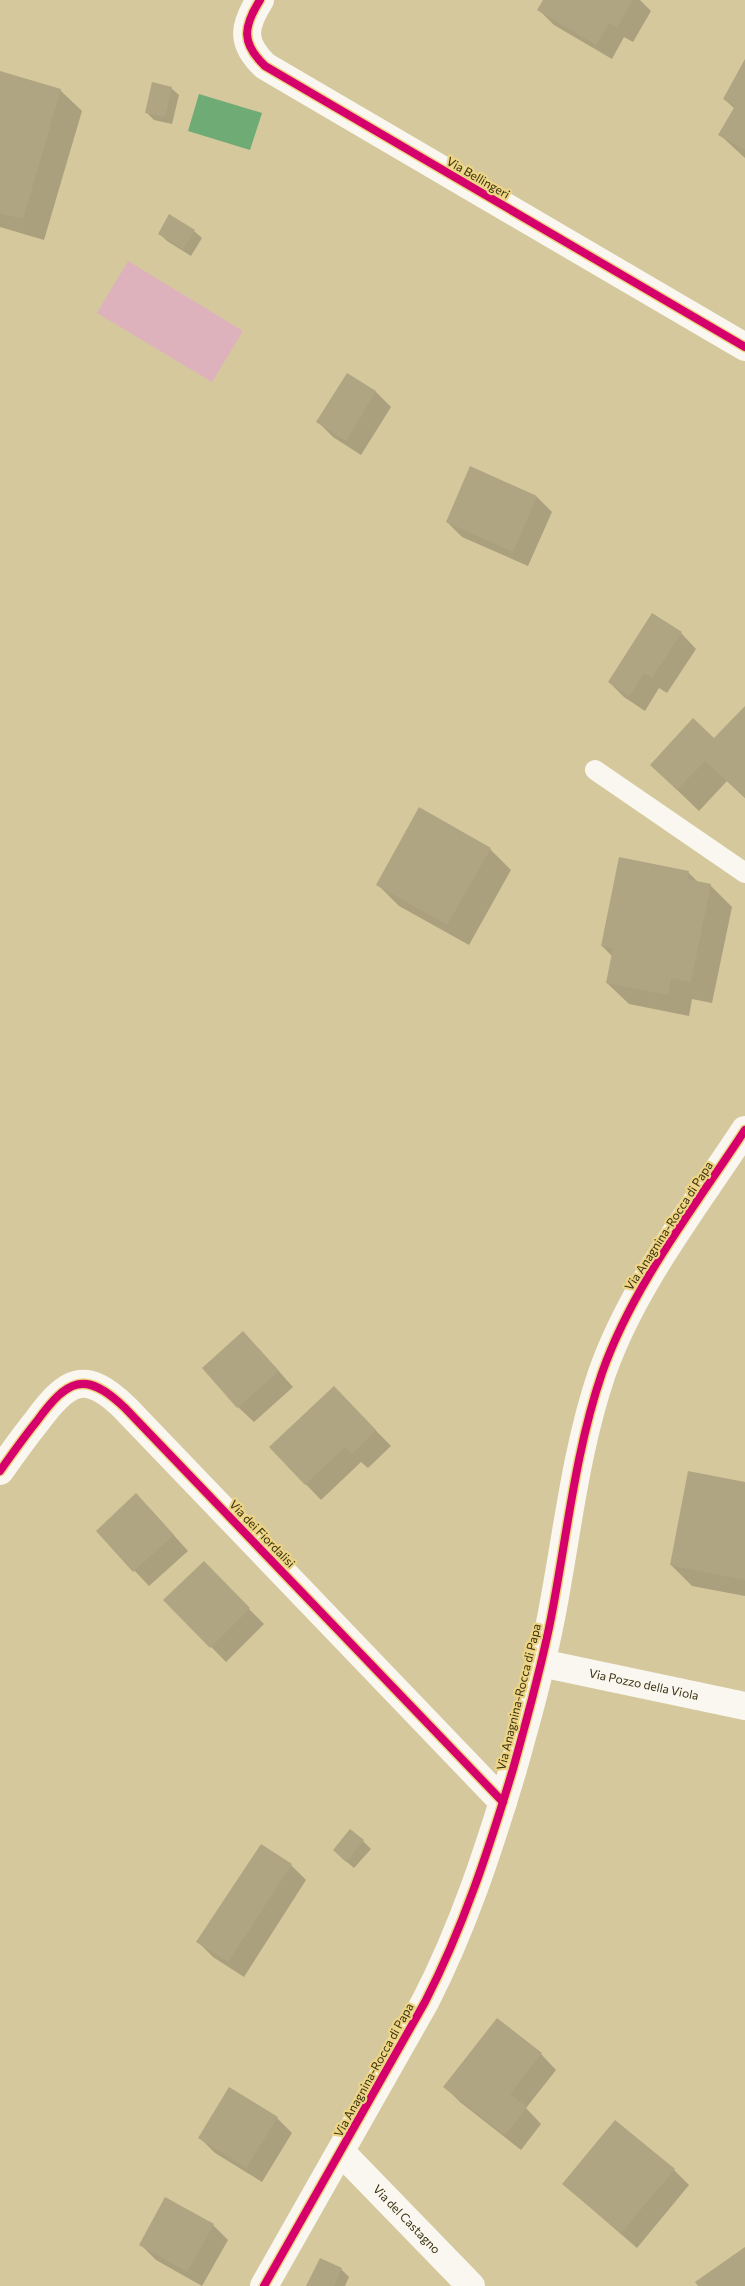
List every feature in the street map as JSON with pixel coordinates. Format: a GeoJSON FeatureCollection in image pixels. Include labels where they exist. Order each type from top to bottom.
{"type":"FeatureCollection","features":[{"type":"Feature","properties":{"kind":"street","name":"Via Bellingeri"},"geometry":{"type":"LineString","coordinates":[[260,0],[251,15],[247,35],[252,51],[266,66],[745,347]]}},
{"type":"Feature","properties":{"kind":"street","name":"Via Anagnina-Rocca di Papa"},"geometry":{"type":"LineString","coordinates":[[264,2286],[421,2009],[448,1955],[472,1896],[503,1802],[542,1663],[578,1466],[589,1419],[609,1354],[624,1321],[648,1277],[745,1130]]}},
{"type":"Feature","properties":{"kind":"street","name":"Via dei Fiordalisi"},"geometry":{"type":"LineString","coordinates":[[0,1471],[50,1403],[66,1387],[86,1384],[106,1392],[126,1408],[503,1802]]}},
{"type":"Feature","properties":{"kind":"street","name":"Via Pozzo della Viola"},"geometry":{"type":"LineString","coordinates":[[542,1663],[745,1706]]}},
{"type":"Feature","properties":{"kind":"street","name":"Via del Castagno"},"geometry":{"type":"LineString","coordinates":[[341,2152],[470,2286]]}},
{"type":"Feature","properties":{"kind":"lane"},"geometry":{"type":"LineString","coordinates":[[595,770],[745,873]]}},
{"type":"Feature","properties":{"kind":"shaded area"},"geometry":{"type":"Polygon","coordinates":[[[199,94],[262,113],[250,150],[188,131],[199,94]]]}},
{"type":"Feature","properties":{"kind":"shaded area"},"geometry":{"type":"Polygon","coordinates":[[[128,261],[243,331],[212,382],[97,313],[128,261]]]}},
{"type":"Feature","properties":{"kind":"building"},"geometry":{"type":"Polygon","coordinates":[[[543,0],[633,0],[617,28],[609,23],[596,45],[537,10],[543,0]]]}},
{"type":"Feature","properties":{"kind":"building"},"geometry":{"type":"Polygon","coordinates":[[[745,59],[745,150],[718,135],[735,106],[723,99],[745,59]]]}},
{"type":"Feature","properties":{"kind":"building"},"geometry":{"type":"Polygon","coordinates":[[[0,71],[61,89],[23,219],[0,213],[0,71]]]}},
{"type":"Feature","properties":{"kind":"building"},"geometry":{"type":"Polygon","coordinates":[[[152,82],[172,87],[165,117],[145,113],[152,82]]]}},
{"type":"Feature","properties":{"kind":"building"},"geometry":{"type":"Polygon","coordinates":[[[169,214],[195,230],[183,249],[158,234],[169,214]]]}},
{"type":"Feature","properties":{"kind":"building"},"geometry":{"type":"Polygon","coordinates":[[[347,373],[376,391],[346,441],[316,422],[347,373]]]}},
{"type":"Feature","properties":{"kind":"building"},"geometry":{"type":"Polygon","coordinates":[[[470,466],[537,496],[513,552],[446,522],[470,466]]]}},
{"type":"Feature","properties":{"kind":"building"},"geometry":{"type":"Polygon","coordinates":[[[652,613],[682,632],[652,678],[644,673],[629,696],[608,682],[652,613]]]}},
{"type":"Feature","properties":{"kind":"building"},"geometry":{"type":"Polygon","coordinates":[[[745,706],[745,798],[705,761],[677,790],[650,765],[693,718],[714,738],[745,706]]]}},
{"type":"Feature","properties":{"kind":"building"},"geometry":{"type":"Polygon","coordinates":[[[419,807],[491,848],[447,925],[376,885],[419,807]]]}},
{"type":"Feature","properties":{"kind":"building"},"geometry":{"type":"Polygon","coordinates":[[[619,857],[689,871],[687,879],[711,884],[691,982],[671,978],[668,995],[606,983],[613,948],[601,946],[619,857]]]}},
{"type":"Feature","properties":{"kind":"building"},"geometry":{"type":"Polygon","coordinates":[[[243,1331],[279,1371],[237,1408],[202,1368],[243,1331]]]}},
{"type":"Feature","properties":{"kind":"building"},"geometry":{"type":"Polygon","coordinates":[[[334,1386],[376,1430],[352,1454],[345,1447],[305,1485],[269,1447],[334,1386]]]}},
{"type":"Feature","properties":{"kind":"building"},"geometry":{"type":"Polygon","coordinates":[[[688,1471],[745,1482],[745,1580],[670,1565],[688,1471]]]}},
{"type":"Feature","properties":{"kind":"building"},"geometry":{"type":"Polygon","coordinates":[[[136,1493],[174,1535],[133,1572],[96,1531],[136,1493]]]}},
{"type":"Feature","properties":{"kind":"building"},"geometry":{"type":"Polygon","coordinates":[[[204,1561],[250,1608],[210,1648],[163,1600],[204,1561]]]}},
{"type":"Feature","properties":{"kind":"building"},"geometry":{"type":"Polygon","coordinates":[[[350,1829],[364,1840],[346,1862],[333,1850],[350,1829]]]}},
{"type":"Feature","properties":{"kind":"building"},"geometry":{"type":"Polygon","coordinates":[[[261,1844],[292,1864],[228,1962],[196,1942],[261,1844]]]}},
{"type":"Feature","properties":{"kind":"building"},"geometry":{"type":"Polygon","coordinates":[[[497,2018],[542,2053],[510,2094],[527,2107],[505,2135],[443,2087],[497,2018]]]}},
{"type":"Feature","properties":{"kind":"building"},"geometry":{"type":"Polygon","coordinates":[[[229,2087],[278,2117],[246,2168],[198,2138],[229,2087]]]}},
{"type":"Feature","properties":{"kind":"building"},"geometry":{"type":"Polygon","coordinates":[[[615,2120],[675,2169],[621,2233],[562,2184],[615,2120]]]}},
{"type":"Feature","properties":{"kind":"building"},"geometry":{"type":"Polygon","coordinates":[[[165,2197],[214,2224],[187,2272],[139,2245],[165,2197]]]}},
{"type":"Feature","properties":{"kind":"building"},"geometry":{"type":"Polygon","coordinates":[[[745,2247],[745,2286],[698,2286],[695,2282],[745,2247]]]}},
{"type":"Feature","properties":{"kind":"building"},"geometry":{"type":"Polygon","coordinates":[[[320,2258],[342,2268],[334,2286],[306,2286],[320,2258]]]}},
{"type":"Feature","properties":{"kind":"cycle path"},"geometry":{"type":"LineString","coordinates":[[260,0],[250,18],[247,34],[252,50],[265,66],[745,347]]}},
{"type":"Feature","properties":{"kind":"cycle path"},"geometry":{"type":"LineString","coordinates":[[264,2286],[425,2002],[451,1946],[474,1888],[494,1829],[534,1694],[551,1618],[578,1464],[602,1373],[615,1340],[647,1278],[745,1130]]}},
{"type":"Feature","properties":{"kind":"cycle path"},"geometry":{"type":"LineString","coordinates":[[0,1471],[58,1396],[67,1389],[77,1385],[87,1384],[99,1388],[125,1408],[503,1802]]}}]}
